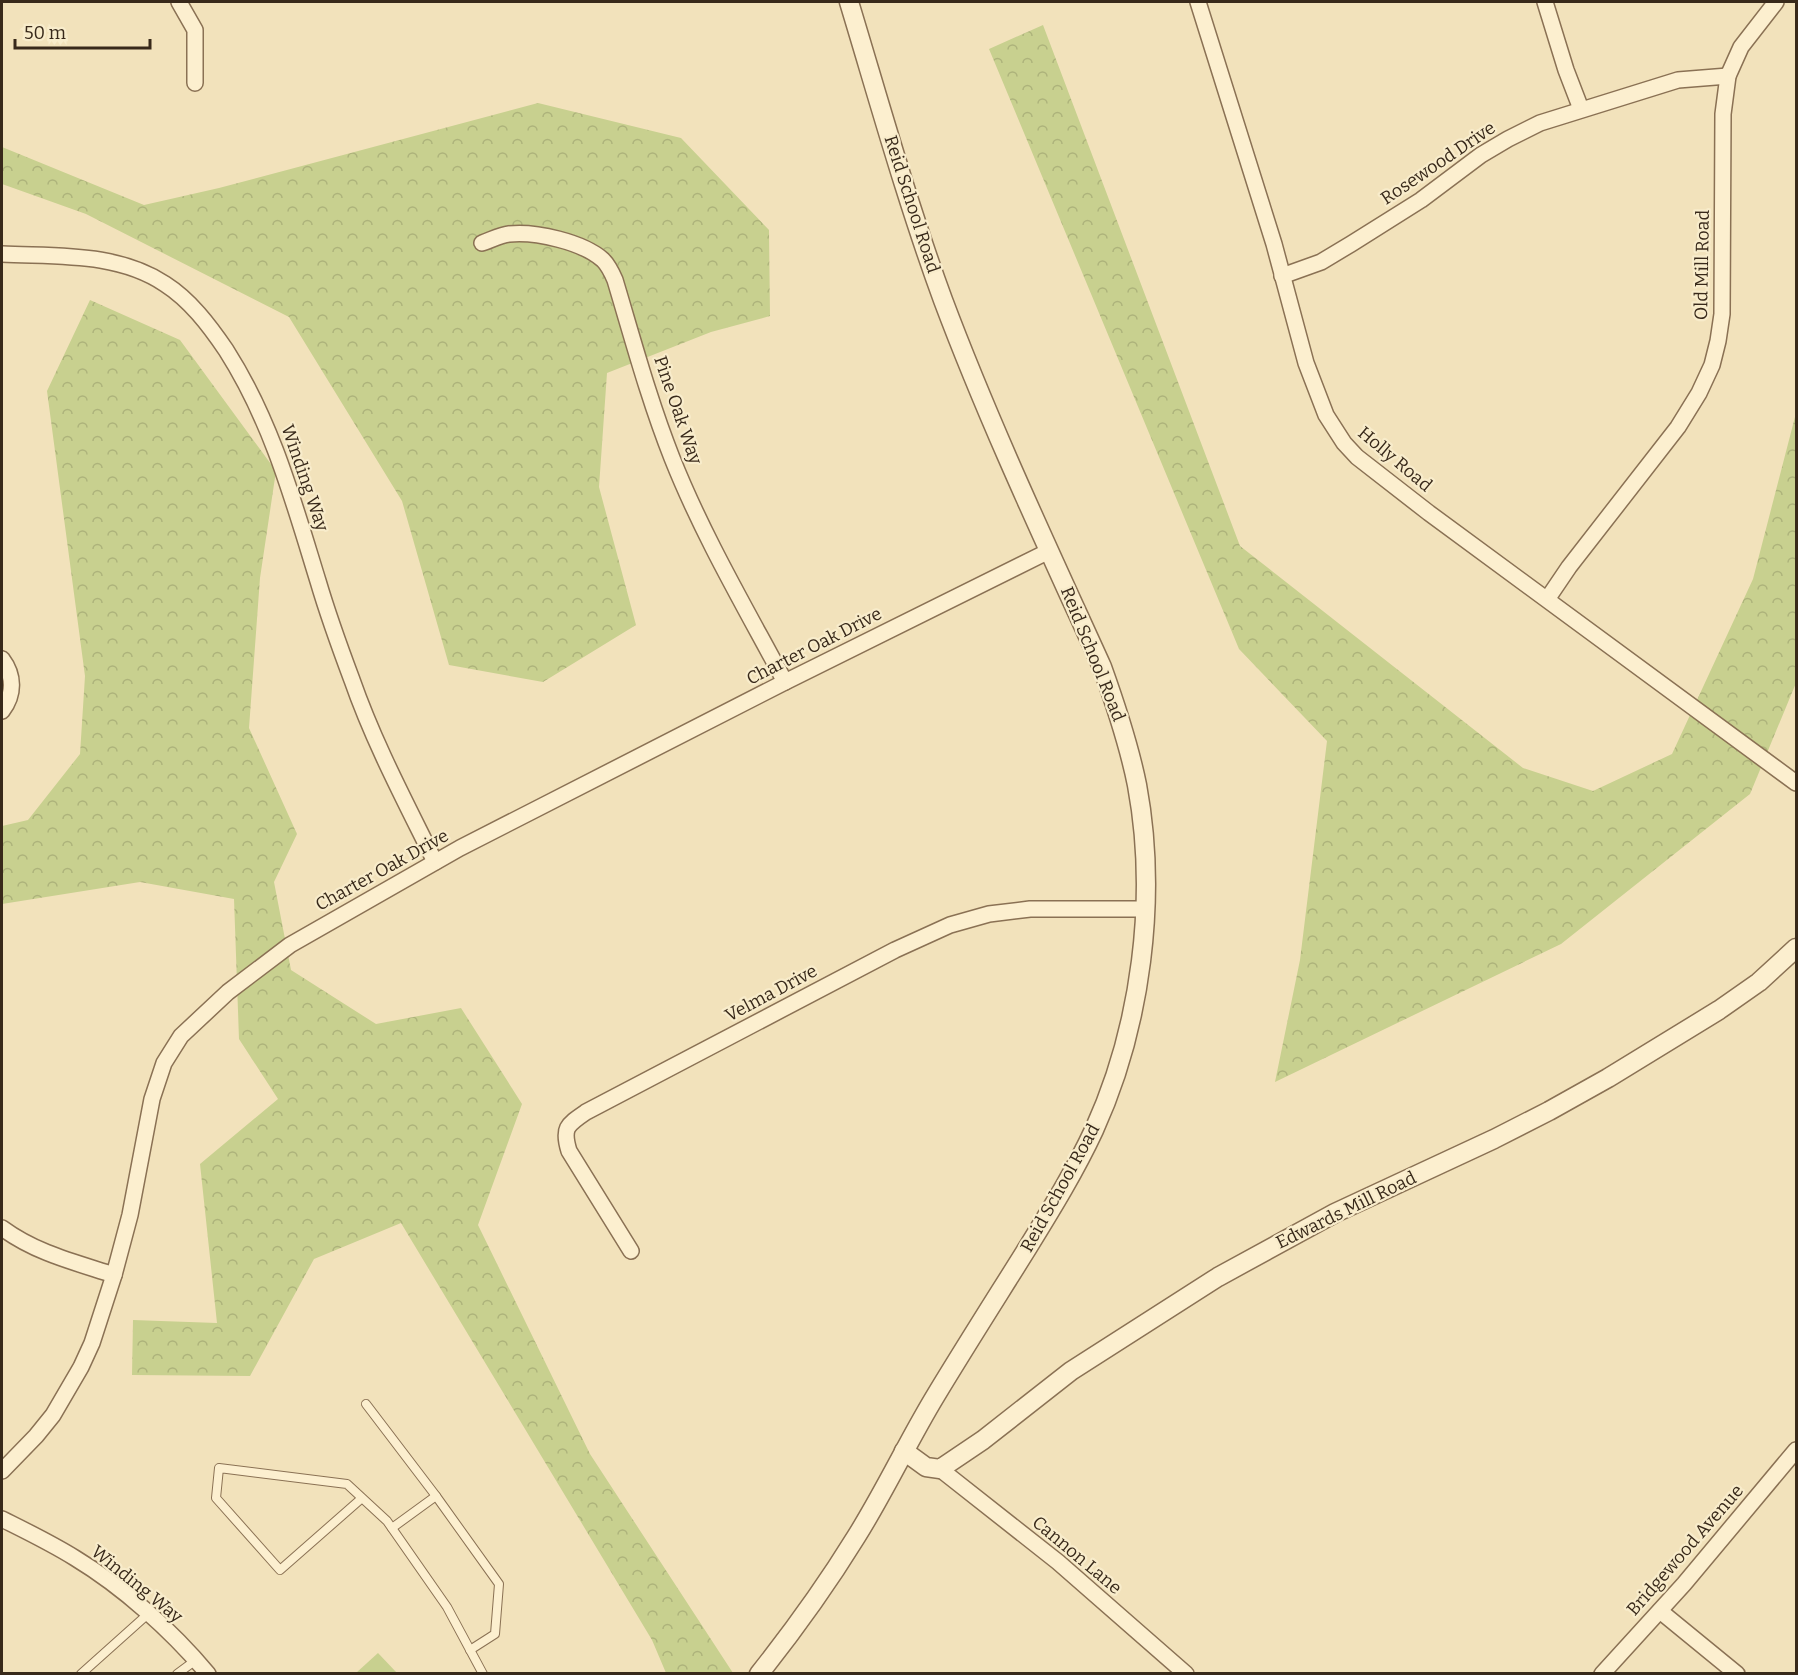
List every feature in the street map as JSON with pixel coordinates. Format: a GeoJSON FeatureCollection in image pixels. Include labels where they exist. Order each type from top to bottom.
{"type":"FeatureCollection","features":[{"type":"Feature","properties":{"kind":"street"},"geometry":{"type":"LineString","coordinates":[[179,2],[195,30],[195,83]]}},
{"type":"Feature","properties":{"kind":"street","name":"Reid School Road"},"geometry":{"type":"LineString","coordinates":[[759,1674],[857,1536],[934,1398],[1062,1191],[1094,1130],[1115,1075],[1130,1021],[1143,952],[1145,864],[1143,832],[1128,744],[1102,667],[983,401],[943,299],[849,2]]}},
{"type":"Feature","properties":{"kind":"street","name":"Holly Road"},"geometry":{"type":"LineString","coordinates":[[1198,2],[1282,276],[1306,363],[1326,415],[1344,443],[1357,457],[1429,513],[1548,598],[1797,783]]}},
{"type":"Feature","properties":{"kind":"street"},"geometry":{"type":"LineString","coordinates":[[1545,2],[1581,109]]}},
{"type":"Feature","properties":{"kind":"street","name":"Old Mill Road"},"geometry":{"type":"LineString","coordinates":[[1548,598],[1569,567],[1678,427],[1699,393],[1712,365],[1722,314],[1723,114],[1728,76],[1741,47],[1776,2]]}},
{"type":"Feature","properties":{"kind":"street","name":"Rosewood Drive"},"geometry":{"type":"LineString","coordinates":[[1282,276],[1321,261],[1351,244],[1421,200],[1480,155],[1508,138],[1540,123],[1678,80],[1728,76]]}},
{"type":"Feature","properties":{"kind":"street","name":"Pine Oak Way"},"geometry":{"type":"LineString","coordinates":[[482,243],[507,234],[545,237],[583,248],[602,260],[610,269],[672,459],[703,529],[785,682]]}},
{"type":"Feature","properties":{"kind":"street","name":"Winding Way"},"geometry":{"type":"LineString","coordinates":[[2,254],[104,261],[141,271],[164,283],[184,298],[201,315],[220,341],[237,368],[267,426],[287,478],[328,614],[353,684],[385,761],[435,862]]}},
{"type":"Feature","properties":{"kind":"street","name":"Charter Oak Drive"},"geometry":{"type":"LineString","coordinates":[[2,1471],[36,1436],[67,1393],[92,1343],[130,1215],[155,1087],[164,1063],[182,1036],[228,992],[290,945],[435,862],[785,682],[1049,551]]}},
{"type":"Feature","properties":{"kind":"street"},"geometry":{"type":"LineString","coordinates":[[2,659],[8,667],[12,686],[2,711]]}},
{"type":"Feature","properties":{"kind":"street","name":"Velma Drive"},"geometry":{"type":"LineString","coordinates":[[631,1251],[569,1151],[565,1136],[567,1128],[571,1122],[586,1112],[895,950],[950,925],[989,914],[1030,909],[1144,909]]}},
{"type":"Feature","properties":{"kind":"street","name":"Edwards Mill Road"},"geometry":{"type":"LineString","coordinates":[[940,1469],[983,1440],[1071,1371],[1218,1277],[1335,1213],[1494,1139],[1608,1078],[1719,1010],[1758,982],[1797,948]]}},
{"type":"Feature","properties":{"kind":"street"},"geometry":{"type":"LineString","coordinates":[[2,1228],[16,1239],[46,1254],[114,1275]]}},
{"type":"Feature","properties":{"kind":"street","name":"Bridgewood Avenue"},"geometry":{"type":"LineString","coordinates":[[1602,1674],[1660,1611],[1797,1450]]}},
{"type":"Feature","properties":{"kind":"street"},"geometry":{"type":"LineString","coordinates":[[904,1451],[926,1467],[940,1469]]}},
{"type":"Feature","properties":{"kind":"street","name":"Cannon Lane"},"geometry":{"type":"LineString","coordinates":[[940,1469],[1058,1562],[1186,1674]]}},
{"type":"Feature","properties":{"kind":"street","name":"Winding Way"},"geometry":{"type":"LineString","coordinates":[[2,1519],[77,1559],[107,1580],[148,1614],[208,1674]]}},
{"type":"Feature","properties":{"kind":"street"},"geometry":{"type":"LineString","coordinates":[[1660,1611],[1737,1674]]}},
{"type":"Feature","properties":{"kind":"lane"},"geometry":{"type":"LineString","coordinates":[[366,1404],[499,1584],[495,1634],[470,1650]]}},
{"type":"Feature","properties":{"kind":"lane"},"geometry":{"type":"LineString","coordinates":[[362,1498],[280,1570],[216,1498],[219,1468],[347,1484],[387,1521],[447,1607],[483,1674]]}},
{"type":"Feature","properties":{"kind":"lane"},"geometry":{"type":"LineString","coordinates":[[392,1528],[436,1496]]}},
{"type":"Feature","properties":{"kind":"lane"},"geometry":{"type":"LineString","coordinates":[[81,1674],[148,1614]]}},
{"type":"Feature","properties":{"kind":"lane"},"geometry":{"type":"LineString","coordinates":[[177,1674],[196,1660]]}},
{"type":"Feature","properties":{"kind":"green space"},"geometry":{"type":"Polygon","coordinates":[[[1043,25],[1240,546],[1523,768],[1593,791],[1672,754],[1753,579],[1796,413],[1796,683],[1750,794],[1561,944],[1275,1082],[1300,960],[1327,741],[1239,649],[989,49],[1043,25]]]}},
{"type":"Feature","properties":{"kind":"green space"},"geometry":{"type":"Polygon","coordinates":[[[538,103],[681,138],[769,230],[770,316],[711,332],[607,373],[599,487],[636,625],[543,682],[449,665],[402,501],[289,317],[86,214],[2,184],[2,147],[144,205],[219,188],[538,103]]]}},
{"type":"Feature","properties":{"kind":"green space"},"geometry":{"type":"Polygon","coordinates":[[[90,300],[180,340],[276,471],[260,578],[249,728],[297,834],[274,882],[291,970],[376,1024],[461,1008],[522,1104],[478,1225],[590,1454],[733,1673],[666,1673],[652,1640],[401,1223],[314,1259],[250,1376],[132,1375],[133,1320],[217,1323],[200,1164],[278,1099],[239,1039],[234,899],[140,882],[2,904],[2,826],[28,820],[80,754],[85,676],[47,391],[90,300]]]}},
{"type":"Feature","properties":{"kind":"green space"},"geometry":{"type":"Polygon","coordinates":[[[378,1653],[397,1673],[356,1673],[378,1653]]]}}]}
